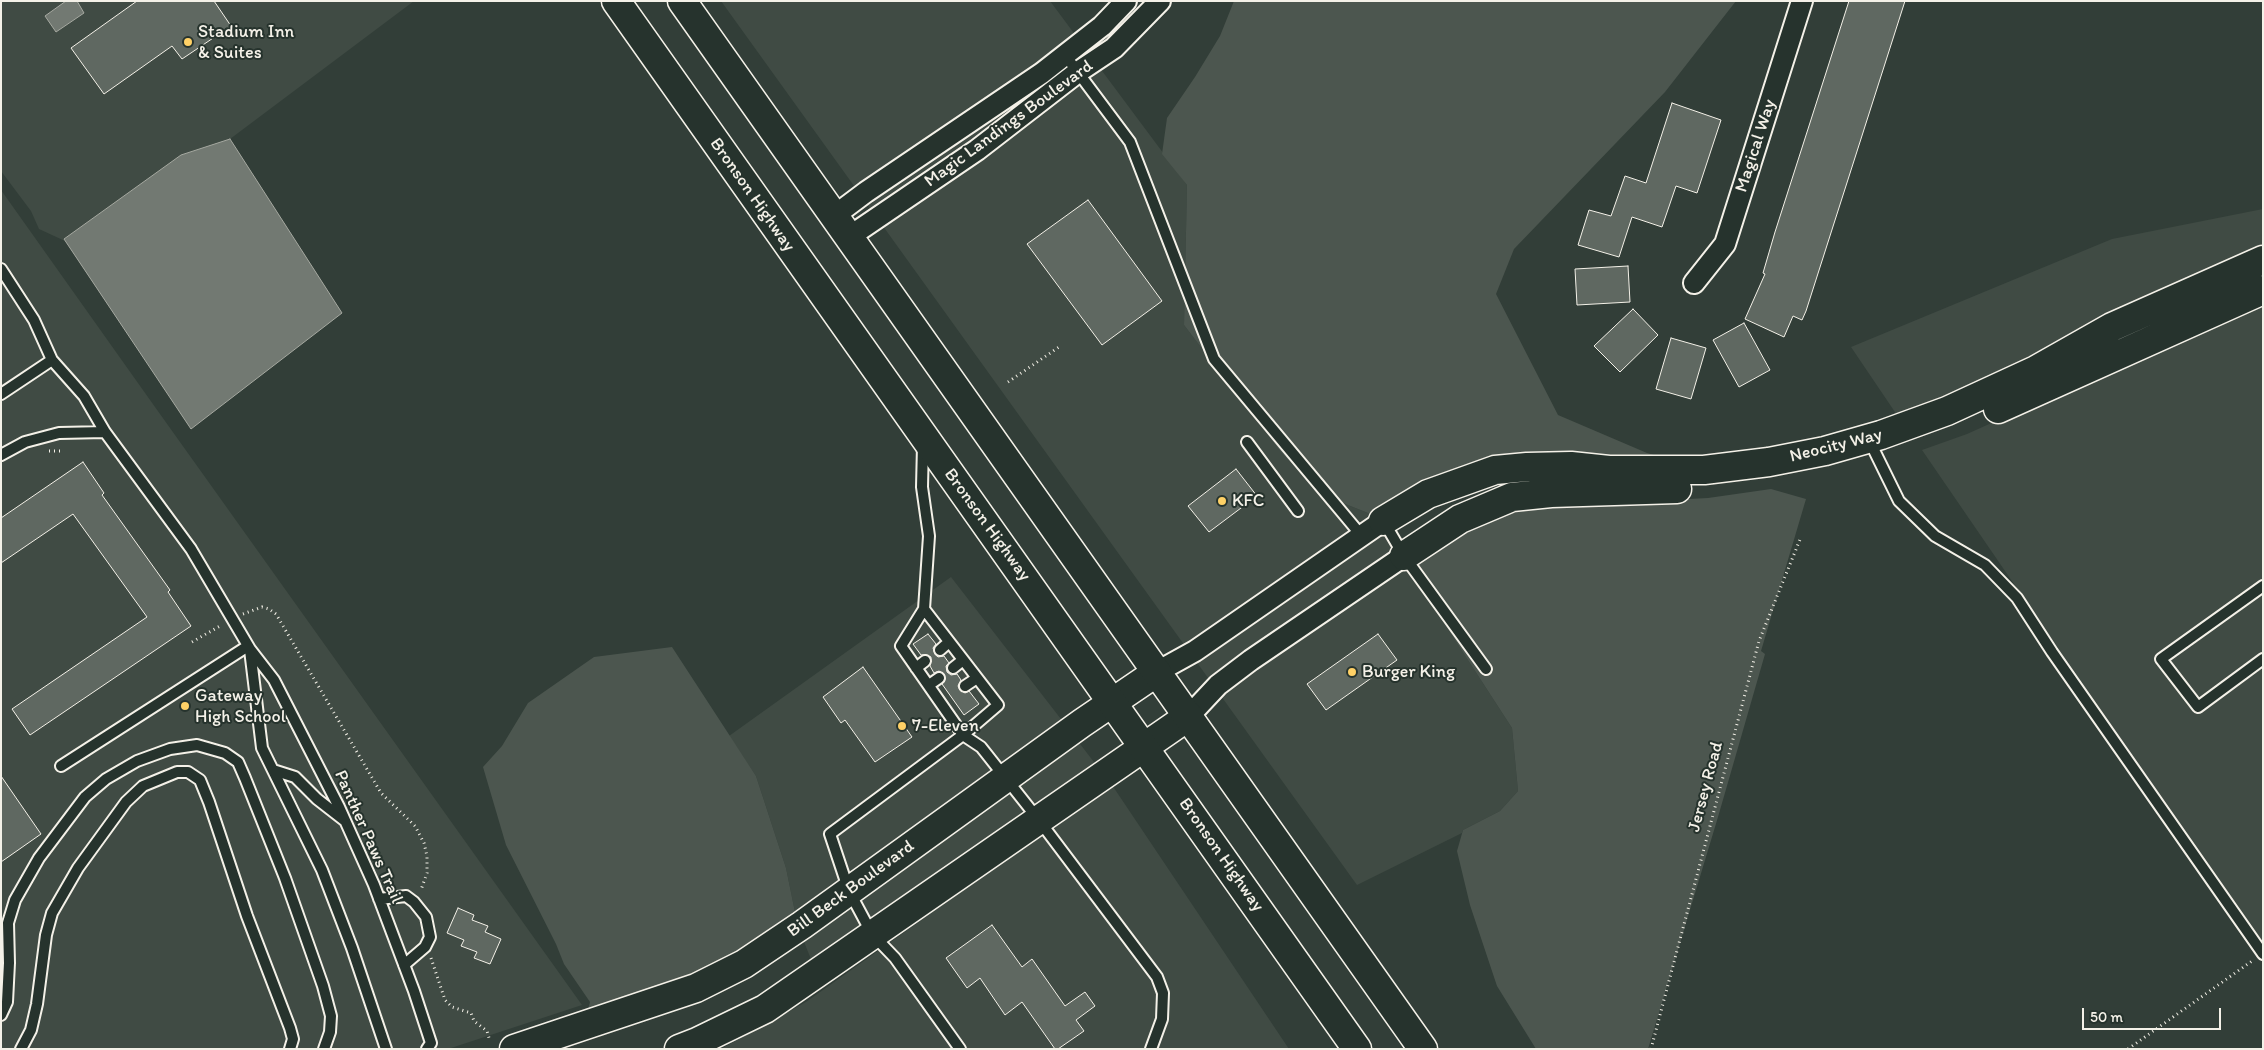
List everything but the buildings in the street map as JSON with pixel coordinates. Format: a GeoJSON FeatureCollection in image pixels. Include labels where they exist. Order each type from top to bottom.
{"type":"FeatureCollection","features":[{"type":"Feature","properties":{"kind":"main road","name":"Bronson Highway"},"geometry":{"type":"LineString","coordinates":[[616,1],[1358,1049]]}},
{"type":"Feature","properties":{"kind":"main road"},"geometry":{"type":"LineString","coordinates":[[682,1],[1423,1049]]}},
{"type":"Feature","properties":{"kind":"main road","name":"Neocity Way"},"geometry":{"type":"LineString","coordinates":[[1404,556],[1460,519],[1512,497],[1551,493],[1708,487],[1792,475],[1832,467],[1872,446],[2036,370],[2112,327],[2263,260]]}},
{"type":"Feature","properties":{"kind":"main road","name":"Neocity Way"},"geometry":{"type":"LineString","coordinates":[[1372,528],[1428,494],[1495,470],[1571,466],[1655,472],[1704,470],[1872,446],[1964,424],[2263,290]]}},
{"type":"Feature","properties":{"kind":"main road","name":"Bill Beck Boulevard"},"geometry":{"type":"LineString","coordinates":[[514,1049],[696,988],[744,964],[1113,701],[1157,672]]}},
{"type":"Feature","properties":{"kind":"main road"},"geometry":{"type":"LineString","coordinates":[[679,1049],[765,1008],[1189,716]]}},
{"type":"Feature","properties":{"kind":"street","name":"Magic Landings Boulevard"},"geometry":{"type":"LineString","coordinates":[[842,227],[1102,26],[1126,1]]}},
{"type":"Feature","properties":{"kind":"street","name":"Magic Landings Boulevard"},"geometry":{"type":"LineString","coordinates":[[842,227],[977,150],[1078,72],[1114,48],[1160,1]]}},
{"type":"Feature","properties":{"kind":"street","name":"Magical Way"},"geometry":{"type":"LineString","coordinates":[[1694,283],[1725,244],[1802,1]]}},
{"type":"Feature","properties":{"kind":"street"},"geometry":{"type":"LineString","coordinates":[[1157,672],[1195,651],[1372,528]]}},
{"type":"Feature","properties":{"kind":"street"},"geometry":{"type":"LineString","coordinates":[[1189,716],[1218,685],[1250,660],[1404,556]]}},
{"type":"Feature","properties":{"kind":"lane"},"geometry":{"type":"LineString","coordinates":[[1064,56],[1130,142],[1214,359],[1372,528],[1404,556],[1486,669]]}},
{"type":"Feature","properties":{"kind":"lane","name":"Panther Paws Trail"},"geometry":{"type":"LineString","coordinates":[[1,269],[34,320],[52,360],[84,396],[105,432],[191,549],[248,647],[274,680],[345,820],[379,899],[431,1043],[427,1049]]}},
{"type":"Feature","properties":{"kind":"lane"},"geometry":{"type":"LineString","coordinates":[[1,394],[52,360]]}},
{"type":"Feature","properties":{"kind":"lane"},"geometry":{"type":"LineString","coordinates":[[1,455],[25,442],[59,433],[105,432]]}},
{"type":"Feature","properties":{"kind":"lane"},"geometry":{"type":"LineString","coordinates":[[923,436],[922,487],[929,536],[924,609],[901,646],[963,735],[981,747],[1038,819],[1156,977],[1163,993],[1162,1019],[1150,1049]]}},
{"type":"Feature","properties":{"kind":"lane"},"geometry":{"type":"LineString","coordinates":[[1246,442],[1298,511]]}},
{"type":"Feature","properties":{"kind":"lane"},"geometry":{"type":"LineString","coordinates":[[1872,446],[1898,501],[1935,536],[1986,565],[2017,598],[2052,652],[2262,953]]}},
{"type":"Feature","properties":{"kind":"lane"},"geometry":{"type":"LineString","coordinates":[[2263,586],[2161,659],[2198,707],[2263,659]]}},
{"type":"Feature","properties":{"kind":"lane"},"geometry":{"type":"LineString","coordinates":[[924,609],[998,706],[963,735],[830,834],[849,891],[872,934],[894,958],[960,1049]]}},
{"type":"Feature","properties":{"kind":"lane"},"geometry":{"type":"LineString","coordinates":[[940,650],[949,642]]}},
{"type":"Feature","properties":{"kind":"lane"},"geometry":{"type":"LineString","coordinates":[[61,766],[248,647]]}},
{"type":"Feature","properties":{"kind":"lane","name":"Panther Paws Trail"},"geometry":{"type":"LineString","coordinates":[[248,647],[262,748],[322,870],[352,948],[386,1049]]}},
{"type":"Feature","properties":{"kind":"lane"},"geometry":{"type":"LineString","coordinates":[[916,668],[925,660]]}},
{"type":"Feature","properties":{"kind":"lane"},"geometry":{"type":"LineString","coordinates":[[953,668],[963,660]]}},
{"type":"Feature","properties":{"kind":"lane"},"geometry":{"type":"LineString","coordinates":[[929,685],[938,678]]}},
{"type":"Feature","properties":{"kind":"lane"},"geometry":{"type":"LineString","coordinates":[[965,686],[976,678]]}},
{"type":"Feature","properties":{"kind":"lane"},"geometry":{"type":"LineString","coordinates":[[942,703],[951,696]]}},
{"type":"Feature","properties":{"kind":"lane"},"geometry":{"type":"LineString","coordinates":[[1,1015],[7,1002],[9,963],[8,923],[15,900],[39,858],[85,797],[106,780],[137,761],[170,749],[197,745],[225,753],[238,762],[245,778],[285,878],[323,986],[331,1016],[330,1032],[324,1049]]}},
{"type":"Feature","properties":{"kind":"lane"},"geometry":{"type":"LineString","coordinates":[[273,770],[295,776],[317,799],[345,820]]}},
{"type":"Feature","properties":{"kind":"lane"},"geometry":{"type":"LineString","coordinates":[[22,1049],[31,1030],[37,1004],[48,928],[52,913],[62,894],[78,868],[126,802],[144,786],[161,777],[177,772],[188,772],[200,780],[209,802],[246,916],[290,1028],[293,1039],[290,1049]]}},
{"type":"Feature","properties":{"kind":"lane"},"geometry":{"type":"LineString","coordinates":[[379,899],[406,896],[414,902],[426,917],[430,937],[424,947],[404,965]]}},
{"type":"Feature","properties":{"kind":"path"},"geometry":{"type":"LineString","coordinates":[[1008,382],[1059,347]]}},
{"type":"Feature","properties":{"kind":"path"},"geometry":{"type":"LineString","coordinates":[[42,452],[61,451]]}},
{"type":"Feature","properties":{"kind":"path","name":"Jersey Road"},"geometry":{"type":"LineString","coordinates":[[1651,1049],[1759,641],[1801,537]]}},
{"type":"Feature","properties":{"kind":"path"},"geometry":{"type":"LineString","coordinates":[[192,642],[262,607],[276,614],[367,772],[381,793],[415,826],[424,844],[427,856],[426,872],[423,884],[414,902]]}},
{"type":"Feature","properties":{"kind":"path"},"geometry":{"type":"LineString","coordinates":[[424,947],[429,953],[445,1000],[452,1007],[471,1013],[474,1021],[487,1031],[489,1038]]}},
{"type":"Feature","properties":{"kind":"path"},"geometry":{"type":"LineString","coordinates":[[2128,1049],[2262,953]]}},
{"type":"Feature","properties":{"kind":"shaded area"},"geometry":{"type":"Polygon","coordinates":[[[1,1],[414,1],[230,139],[181,155],[64,239],[65,241],[39,229],[31,211],[1,171],[1,1]]]}},
{"type":"Feature","properties":{"kind":"shaded area"},"geometry":{"type":"Polygon","coordinates":[[[66,1],[77,1],[84,13],[56,32],[45,16],[66,1]]]}},
{"type":"Feature","properties":{"kind":"shaded area"},"geometry":{"type":"Polygon","coordinates":[[[721,1],[1050,1],[1187,185],[1184,325],[1280,451],[1320,494],[1373,515],[1379,536],[1385,532],[1512,728],[1518,791],[1500,811],[1463,830],[1462,833],[1357,885],[721,1]]]}},
{"type":"Feature","properties":{"kind":"shaded area"},"geometry":{"type":"Polygon","coordinates":[[[1234,1],[1736,1],[1665,92],[1514,249],[1496,294],[1558,415],[1647,453],[1672,460],[1571,455],[1373,515],[1320,494],[1280,451],[1184,325],[1187,185],[1162,154],[1167,118],[1220,36],[1234,1]]]}},
{"type":"Feature","properties":{"kind":"shaded area"},"geometry":{"type":"Polygon","coordinates":[[[230,139],[342,313],[191,429],[64,239],[181,155],[230,139]]]}},
{"type":"Feature","properties":{"kind":"shaded area","name":"Gateway High School"},"geometry":{"type":"Polygon","coordinates":[[[1,190],[582,1005],[448,1049],[1,1049],[1,190]]]}},
{"type":"Feature","properties":{"kind":"shaded area"},"geometry":{"type":"Polygon","coordinates":[[[2263,209],[2263,249],[2033,361],[1899,418],[1851,347],[2112,239],[2263,209]]]}},
{"type":"Feature","properties":{"kind":"shaded area"},"geometry":{"type":"Polygon","coordinates":[[[2263,301],[2263,947],[1922,450],[1967,434],[2263,301]]]}},
{"type":"Feature","properties":{"kind":"shaded area"},"geometry":{"type":"Polygon","coordinates":[[[1771,489],[1806,499],[1761,651],[1765,654],[1648,1049],[1536,1049],[1497,986],[1470,905],[1457,851],[1463,830],[1500,811],[1518,791],[1512,728],[1407,566],[1464,529],[1513,508],[1708,498],[1771,489]]]}},
{"type":"Feature","properties":{"kind":"shaded area"},"geometry":{"type":"Polygon","coordinates":[[[951,577],[1064,723],[796,917],[786,868],[756,776],[729,736],[951,577]]]}},
{"type":"Feature","properties":{"kind":"shaded area"},"geometry":{"type":"Polygon","coordinates":[[[672,647],[756,776],[786,868],[796,917],[740,955],[693,978],[588,1010],[590,1002],[564,964],[556,944],[506,845],[483,767],[502,746],[528,703],[594,657],[672,647]]]}},
{"type":"Feature","properties":{"kind":"shaded area"},"geometry":{"type":"Polygon","coordinates":[[[1077,740],[1097,766],[813,964],[802,937],[1077,740]]]}},
{"type":"Feature","properties":{"kind":"shaded area"},"geometry":{"type":"Polygon","coordinates":[[[1112,785],[1289,1049],[721,1049],[806,1002],[1112,785]]]}},
{"type":"Feature","properties":{"kind":"place","name":"Stadium Inn & Suites"},"geometry":{"type":"Point","coordinates":[188,42]}},
{"type":"Feature","properties":{"kind":"place","name":"KFC"},"geometry":{"type":"Point","coordinates":[1222,501]}},
{"type":"Feature","properties":{"kind":"place","name":"Burger King"},"geometry":{"type":"Point","coordinates":[1352,672]}},
{"type":"Feature","properties":{"kind":"place","name":"Gateway High School"},"geometry":{"type":"Point","coordinates":[185,706]}},
{"type":"Feature","properties":{"kind":"place","name":"7-Eleven"},"geometry":{"type":"Point","coordinates":[902,726]}}]}
